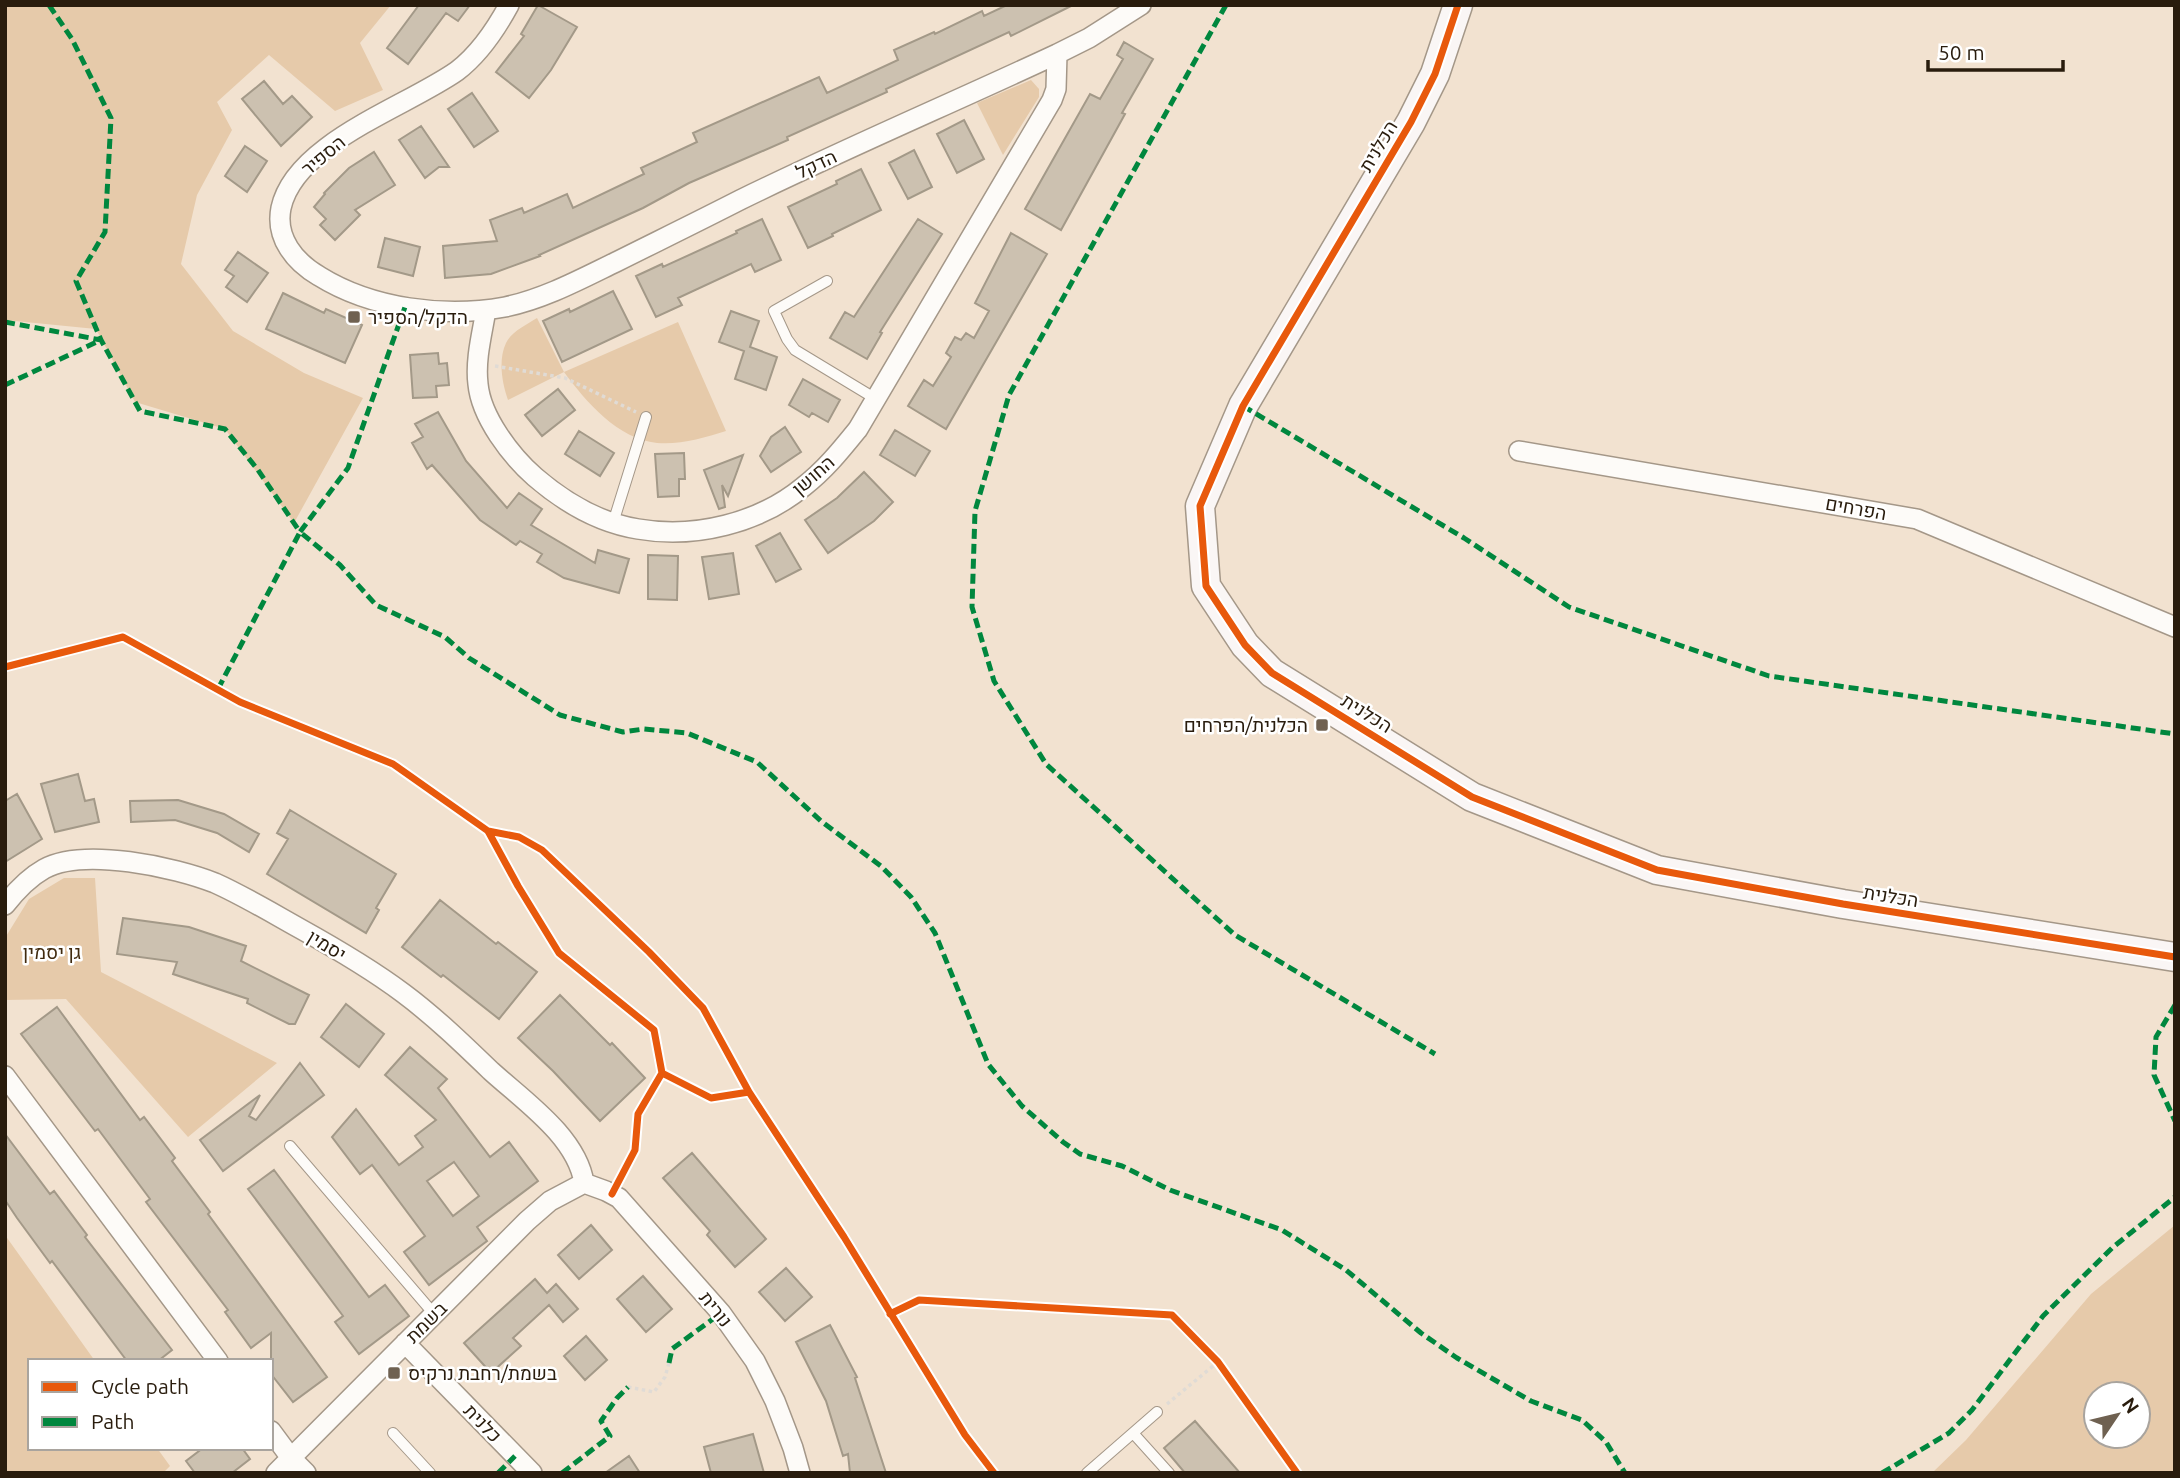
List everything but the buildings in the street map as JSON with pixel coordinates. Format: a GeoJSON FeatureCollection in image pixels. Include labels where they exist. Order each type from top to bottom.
{"type":"FeatureCollection","features":[{"type":"Feature","properties":{"kind":"street","name":"הספיר"},"geometry":{"type":"LineString","coordinates":[[486,310],[456,311],[394,306],[331,284],[310,271],[295,257],[285,241],[279,223],[287,194],[309,162],[345,136],[460,69],[502,19],[509,5]]}},
{"type":"Feature","properties":{"kind":"street","name":"הדקל"},"geometry":{"type":"LineString","coordinates":[[486,310],[509,306],[578,281],[790,176],[1057,54],[1089,38],[1141,5]]}},
{"type":"Feature","properties":{"kind":"street","name":"הכלנית"},"geometry":{"type":"LineString","coordinates":[[1458,5],[1435,74],[1411,121],[1243,405],[1200,506],[1206,586],[1245,645],[1272,673],[1472,797],[1657,870],[1843,904],[2175,957]]}},
{"type":"Feature","properties":{"kind":"street","name":"החושן"},"geometry":{"type":"LineString","coordinates":[[486,310],[478,384],[485,409],[511,452],[548,488],[576,507],[613,523],[638,529],[663,531],[722,526],[749,518],[802,488],[826,467],[858,429],[1052,100],[1056,89],[1057,54]]}},
{"type":"Feature","properties":{"kind":"street","name":"הפרחים"},"geometry":{"type":"LineString","coordinates":[[1519,451],[1917,519],[2175,627]]}},
{"type":"Feature","properties":{"kind":"street","name":"יסמין"},"geometry":{"type":"LineString","coordinates":[[5,905],[19,887],[45,867],[83,858],[119,859],[214,883],[340,951],[403,993],[549,1124],[572,1149],[582,1170],[584,1183]]}},
{"type":"Feature","properties":{"kind":"street"},"geometry":{"type":"LineString","coordinates":[[5,1076],[217,1359]]}},
{"type":"Feature","properties":{"kind":"street","name":"בשמת"},"geometry":{"type":"LineString","coordinates":[[276,1473],[527,1221],[550,1201],[584,1183]]}},
{"type":"Feature","properties":{"kind":"street","name":"נורית"},"geometry":{"type":"LineString","coordinates":[[584,1183],[619,1198],[721,1313],[760,1371],[789,1436],[800,1473]]}},
{"type":"Feature","properties":{"kind":"street","name":"כלנית"},"geometry":{"type":"LineString","coordinates":[[405,1343],[532,1473]]}},
{"type":"Feature","properties":{"kind":"street"},"geometry":{"type":"LineString","coordinates":[[273,1435],[306,1473]]}},
{"type":"Feature","properties":{"kind":"lane"},"geometry":{"type":"LineString","coordinates":[[827,281],[774,311],[795,350],[876,399]]}},
{"type":"Feature","properties":{"kind":"lane"},"geometry":{"type":"LineString","coordinates":[[613,523],[646,417]]}},
{"type":"Feature","properties":{"kind":"lane"},"geometry":{"type":"LineString","coordinates":[[290,1146],[434,1314]]}},
{"type":"Feature","properties":{"kind":"lane"},"geometry":{"type":"LineString","coordinates":[[1087,1473],[1157,1412]]}},
{"type":"Feature","properties":{"kind":"lane"},"geometry":{"type":"LineString","coordinates":[[393,1433],[430,1473]]}},
{"type":"Feature","properties":{"kind":"lane"},"geometry":{"type":"LineString","coordinates":[[1133,1433],[1169,1473]]}},
{"type":"Feature","properties":{"kind":"path"},"geometry":{"type":"LineString","coordinates":[[479,364],[565,378],[646,417]]}},
{"type":"Feature","properties":{"kind":"path"},"geometry":{"type":"LineString","coordinates":[[1157,1412],[1218,1362]]}},
{"type":"Feature","properties":{"kind":"path"},"geometry":{"type":"LineString","coordinates":[[628,1387],[654,1392],[665,1377],[669,1363]]}},
{"type":"Feature","properties":{"kind":"green space"},"geometry":{"type":"Polygon","coordinates":[[[5,5],[391,5],[360,43],[383,90],[335,111],[269,55],[217,102],[232,130],[197,195],[181,264],[233,331],[304,373],[363,398],[294,523],[225,429],[135,402],[96,329],[5,320],[5,5]]]}},
{"type":"Feature","properties":{"kind":"green space"},"geometry":{"type":"Polygon","coordinates":[[[1031,80],[1039,89],[1039,97],[1003,155],[977,103],[1031,80]]]}},
{"type":"Feature","properties":{"kind":"green space"},"geometry":{"type":"Polygon","coordinates":[[[537,318],[564,372],[508,400],[502,372],[506,343],[511,335],[537,318]]]}},
{"type":"Feature","properties":{"kind":"green space"},"geometry":{"type":"Polygon","coordinates":[[[678,322],[726,431],[674,443],[643,440],[616,427],[604,417],[564,372],[678,322]]]}},
{"type":"Feature","properties":{"kind":"green space","name":"גן יסמין"},"geometry":{"type":"Polygon","coordinates":[[[64,878],[95,878],[101,972],[277,1063],[188,1137],[66,999],[5,1000],[5,938],[29,899],[64,878]]]}},
{"type":"Feature","properties":{"kind":"green space"},"geometry":{"type":"Polygon","coordinates":[[[2175,1225],[2175,1473],[1932,1473],[1966,1440],[2091,1294],[2175,1225]]]}},
{"type":"Feature","properties":{"kind":"green space"},"geometry":{"type":"Polygon","coordinates":[[[5,1235],[94,1359],[28,1359],[28,1450],[158,1450],[170,1466],[163,1473],[5,1473],[5,1235]]]}},
{"type":"Feature","properties":{"kind":"marked path"},"geometry":{"type":"LineString","coordinates":[[49,5],[72,39],[111,118],[105,232],[76,281],[101,340],[140,411],[225,429],[258,470],[300,532],[348,468],[405,307]]}},
{"type":"Feature","properties":{"kind":"marked path"},"geometry":{"type":"LineString","coordinates":[[1226,5],[1009,395],[975,511],[972,607],[994,681],[1046,764],[1235,935],[1435,1054]]}},
{"type":"Feature","properties":{"kind":"marked path"},"geometry":{"type":"LineString","coordinates":[[5,322],[101,340]]}},
{"type":"Feature","properties":{"kind":"marked path"},"geometry":{"type":"LineString","coordinates":[[5,385],[101,340]]}},
{"type":"Feature","properties":{"kind":"marked path"},"geometry":{"type":"LineString","coordinates":[[1243,406],[1464,538],[1569,607],[1769,676],[2175,734]]}},
{"type":"Feature","properties":{"kind":"marked path"},"geometry":{"type":"LineString","coordinates":[[218,689],[300,532],[340,565],[376,605],[445,637],[469,658],[560,715],[623,732],[644,729],[687,733],[757,762],[821,821],[881,866],[911,897],[935,933],[988,1064],[1022,1106],[1063,1142],[1080,1154],[1122,1166],[1170,1190],[1282,1230],[1346,1270],[1421,1333],[1457,1358],[1531,1401],[1582,1420],[1606,1442],[1625,1473]]}},
{"type":"Feature","properties":{"kind":"marked path"},"geometry":{"type":"LineString","coordinates":[[2175,1005],[2156,1037],[2154,1075],[2175,1121]]}},
{"type":"Feature","properties":{"kind":"marked path"},"geometry":{"type":"LineString","coordinates":[[1882,1473],[1949,1433],[1972,1410],[2043,1316],[2112,1248],[2175,1197]]}},
{"type":"Feature","properties":{"kind":"marked path"},"geometry":{"type":"LineString","coordinates":[[669,1363],[672,1349],[721,1313]]}},
{"type":"Feature","properties":{"kind":"marked path"},"geometry":{"type":"LineString","coordinates":[[562,1473],[610,1436],[601,1421],[628,1387]]}},
{"type":"Feature","properties":{"kind":"marked path"},"geometry":{"type":"LineString","coordinates":[[498,1473],[515,1456]]}},
{"type":"Feature","properties":{"kind":"cycle path"},"geometry":{"type":"LineString","coordinates":[[1458,5],[1435,74],[1411,122],[1243,406],[1200,506],[1206,586],[1245,645],[1272,673],[1472,797],[1657,870],[1843,904],[2175,957]]}},
{"type":"Feature","properties":{"kind":"cycle path"},"geometry":{"type":"LineString","coordinates":[[5,667],[123,637],[240,702],[393,764],[488,831],[559,953],[654,1030],[662,1073],[638,1114],[635,1150],[612,1194]]}},
{"type":"Feature","properties":{"kind":"cycle path"},"geometry":{"type":"LineString","coordinates":[[488,831],[519,837],[542,850],[649,952],[703,1008],[749,1092],[844,1237],[965,1435],[994,1473]]}},
{"type":"Feature","properties":{"kind":"cycle path"},"geometry":{"type":"LineString","coordinates":[[662,1073],[711,1098],[749,1092]]}},
{"type":"Feature","properties":{"kind":"cycle path"},"geometry":{"type":"LineString","coordinates":[[890,1314],[919,1300],[1172,1315],[1218,1362],[1297,1473]]}},
{"type":"Feature","properties":{"kind":"place","name":"הדקל/הספיר"},"geometry":{"type":"Point","coordinates":[354,317]}},
{"type":"Feature","properties":{"kind":"place","name":"הכלנית/הפרחים"},"geometry":{"type":"Point","coordinates":[1322,725]}},
{"type":"Feature","properties":{"kind":"place","name":"בשמת/רחבת נרקיס"},"geometry":{"type":"Point","coordinates":[394,1373]}}]}
